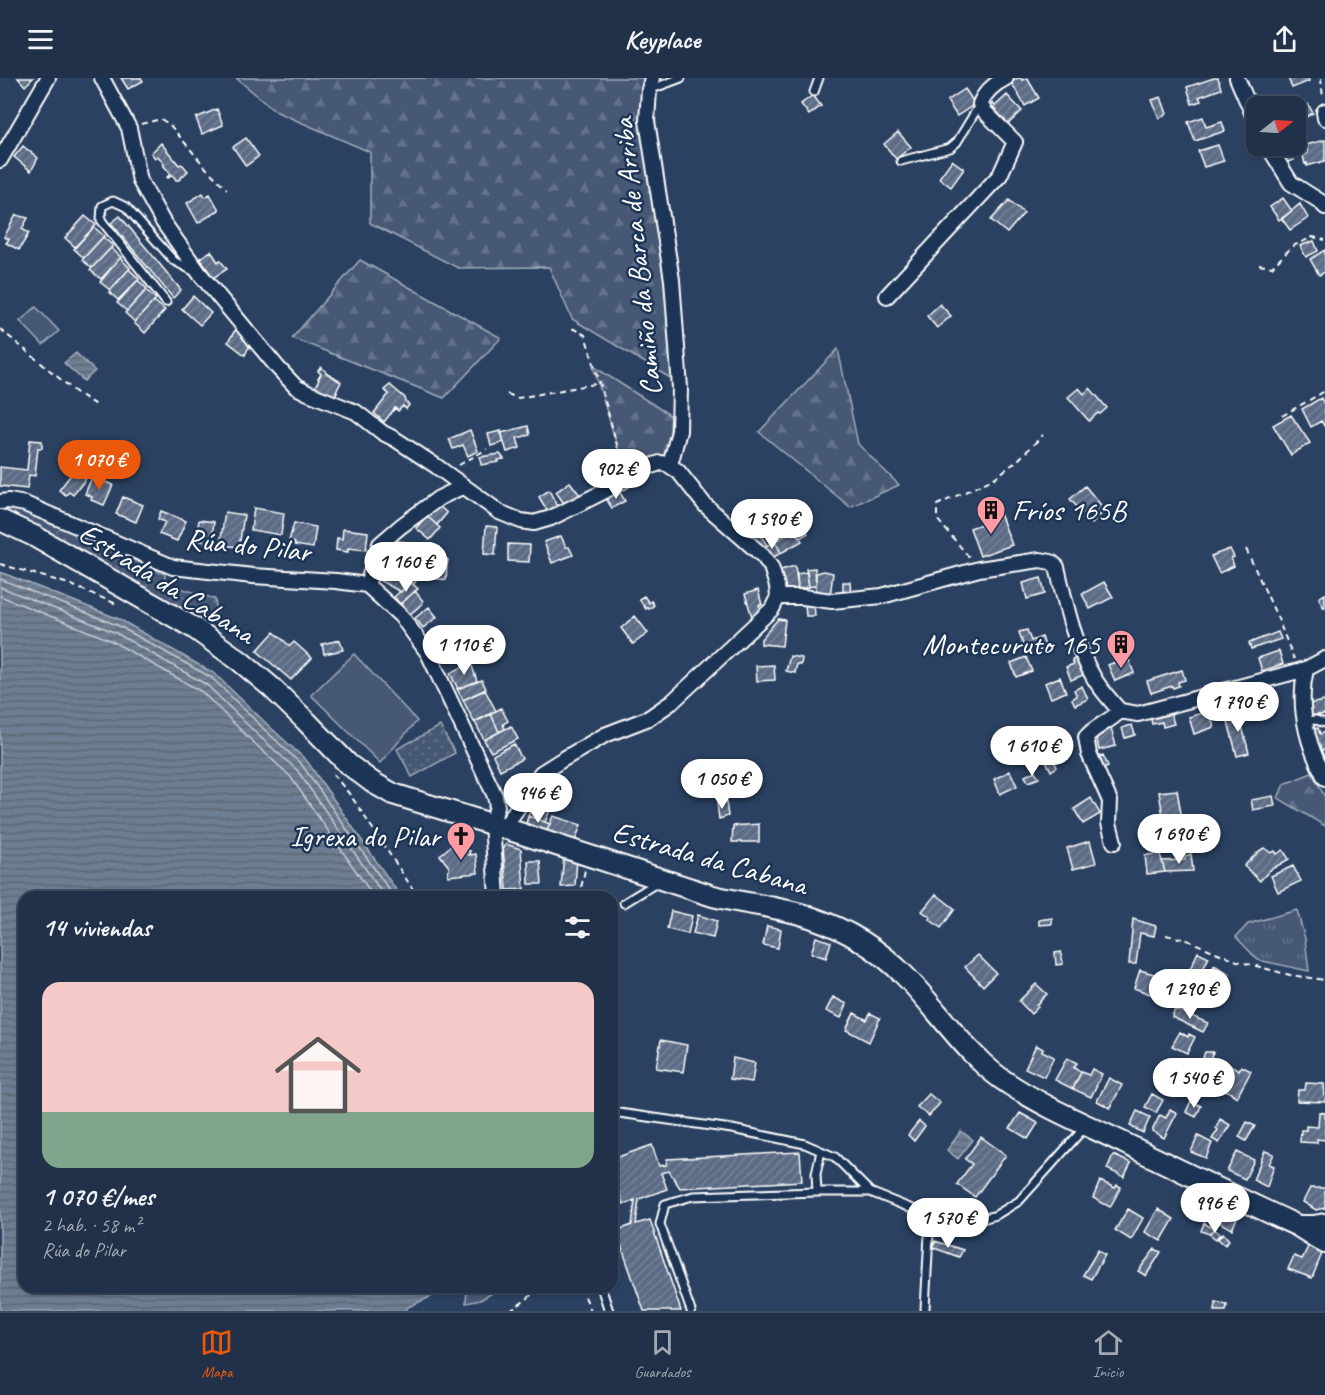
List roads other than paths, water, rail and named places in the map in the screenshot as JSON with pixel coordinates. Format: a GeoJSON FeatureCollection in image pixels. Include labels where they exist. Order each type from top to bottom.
{"type":"FeatureCollection","features":[{"type":"Feature","properties":{"kind":"main road","name":"Estrada da Cabana"},"geometry":{"type":"LineString","coordinates":[[0,520],[34,536],[194,628],[271,687],[348,764],[393,794],[736,902],[809,917],[849,933],[904,974],[977,1058],[1007,1083],[1087,1125],[1298,1226],[1325,1243]]}},
{"type":"Feature","properties":{"kind":"main road","name":"Estrada da Cabana"},"geometry":{"type":"LineString","coordinates":[[1298,1226],[1325,1224]]}},
{"type":"Feature","properties":{"kind":"street"},"geometry":{"type":"LineString","coordinates":[[0,160],[48,78]]}},
{"type":"Feature","properties":{"kind":"street"},"geometry":{"type":"LineString","coordinates":[[102,78],[129,128],[140,181],[163,222],[200,274],[296,387],[356,412],[382,433],[395,439],[499,512],[521,521],[534,523],[550,518],[648,466],[660,463],[670,465],[678,471],[705,505],[763,556],[771,567],[778,597],[772,609],[672,702],[649,718],[605,735],[542,772],[498,826]]}},
{"type":"Feature","properties":{"kind":"street"},"geometry":{"type":"LineString","coordinates":[[887,297],[1000,175],[1015,141],[985,112],[980,104],[983,95],[1006,78]]}},
{"type":"Feature","properties":{"kind":"street"},"geometry":{"type":"LineString","coordinates":[[1237,78],[1246,99]]}},
{"type":"Feature","properties":{"kind":"street","name":"Camiño da Barca de Arriba"},"geometry":{"type":"LineString","coordinates":[[651,84],[647,121],[672,280],[680,388],[679,431],[670,465]]}},
{"type":"Feature","properties":{"kind":"street"},"geometry":{"type":"LineString","coordinates":[[1274,156],[1291,183],[1325,207]]}},
{"type":"Feature","properties":{"kind":"street"},"geometry":{"type":"LineString","coordinates":[[464,486],[439,498],[380,544],[367,585],[402,616],[428,653],[495,796],[498,826],[497,891]]}},
{"type":"Feature","properties":{"kind":"street","name":"Rúa do Pilar"},"geometry":{"type":"LineString","coordinates":[[0,502],[25,504],[173,567],[367,585]]}},
{"type":"Feature","properties":{"kind":"street"},"geometry":{"type":"LineString","coordinates":[[778,597],[832,601],[882,596],[979,569],[1040,560],[1051,562],[1057,567],[1078,646],[1095,680],[1120,711],[1138,714],[1306,669],[1325,660]]}},
{"type":"Feature","properties":{"kind":"street"},"geometry":{"type":"LineString","coordinates":[[1306,669],[1303,684],[1306,733],[1325,778]]}},
{"type":"Feature","properties":{"kind":"street"},"geometry":{"type":"LineString","coordinates":[[1114,842],[1109,823],[1110,801],[1089,754],[1086,736],[1094,728],[1111,721],[1120,711]]}},
{"type":"Feature","properties":{"kind":"lane"},"geometry":{"type":"LineString","coordinates":[[651,84],[681,78]]}},
{"type":"Feature","properties":{"kind":"lane"},"geometry":{"type":"LineString","coordinates":[[814,92],[819,78]]}},
{"type":"Feature","properties":{"kind":"lane"},"geometry":{"type":"LineString","coordinates":[[901,161],[950,148],[957,142],[980,104]]}},
{"type":"Feature","properties":{"kind":"lane"},"geometry":{"type":"LineString","coordinates":[[166,302],[101,220],[102,206],[113,201],[126,207],[174,261],[200,274]]}},
{"type":"Feature","properties":{"kind":"lane"},"geometry":{"type":"LineString","coordinates":[[1304,721],[1316,720],[1325,723]]}},
{"type":"Feature","properties":{"kind":"lane"},"geometry":{"type":"LineString","coordinates":[[624,903],[663,879]]}},
{"type":"Feature","properties":{"kind":"lane"},"geometry":{"type":"LineString","coordinates":[[618,1115],[732,1129],[805,1144],[835,1157],[870,1192]]}},
{"type":"Feature","properties":{"kind":"lane"},"geometry":{"type":"LineString","coordinates":[[691,1311],[660,1224],[664,1204],[693,1196],[870,1192],[930,1216],[979,1220],[996,1215],[1019,1201],[1087,1125]]}},
{"type":"Feature","properties":{"kind":"lane"},"geometry":{"type":"LineString","coordinates":[[818,1192],[816,1174],[821,1151]]}},
{"type":"Feature","properties":{"kind":"lane"},"geometry":{"type":"LineString","coordinates":[[925,1309],[930,1216]]}},
{"type":"Feature","properties":{"kind":"lane"},"geometry":{"type":"LineString","coordinates":[[603,1293],[609,1311]]}},
{"type":"Feature","properties":{"kind":"water"},"geometry":{"type":"Polygon","coordinates":[[[76,353],[95,371],[84,381],[64,363],[76,353]]]}},
{"type":"Feature","properties":{"kind":"water"},"geometry":{"type":"Polygon","coordinates":[[[0,572],[119,619],[215,674],[307,761],[397,891],[18,891],[18,1293],[439,1293],[408,1307],[406,1311],[0,1311],[0,572]]]}},
{"type":"Feature","properties":{"kind":"water"},"geometry":{"type":"Polygon","coordinates":[[[961,1131],[973,1140],[958,1159],[947,1150],[961,1131]]]}},
{"type":"Feature","properties":{"kind":"place","name":"Fríos 165B"},"geometry":{"type":"Point","coordinates":[991,536]}},
{"type":"Feature","properties":{"kind":"place","name":"Montecuruto 165"},"geometry":{"type":"Point","coordinates":[1121,670]}},
{"type":"Feature","properties":{"kind":"place","name":"Igrexa do Pilar"},"geometry":{"type":"Point","coordinates":[461,862]}}]}
